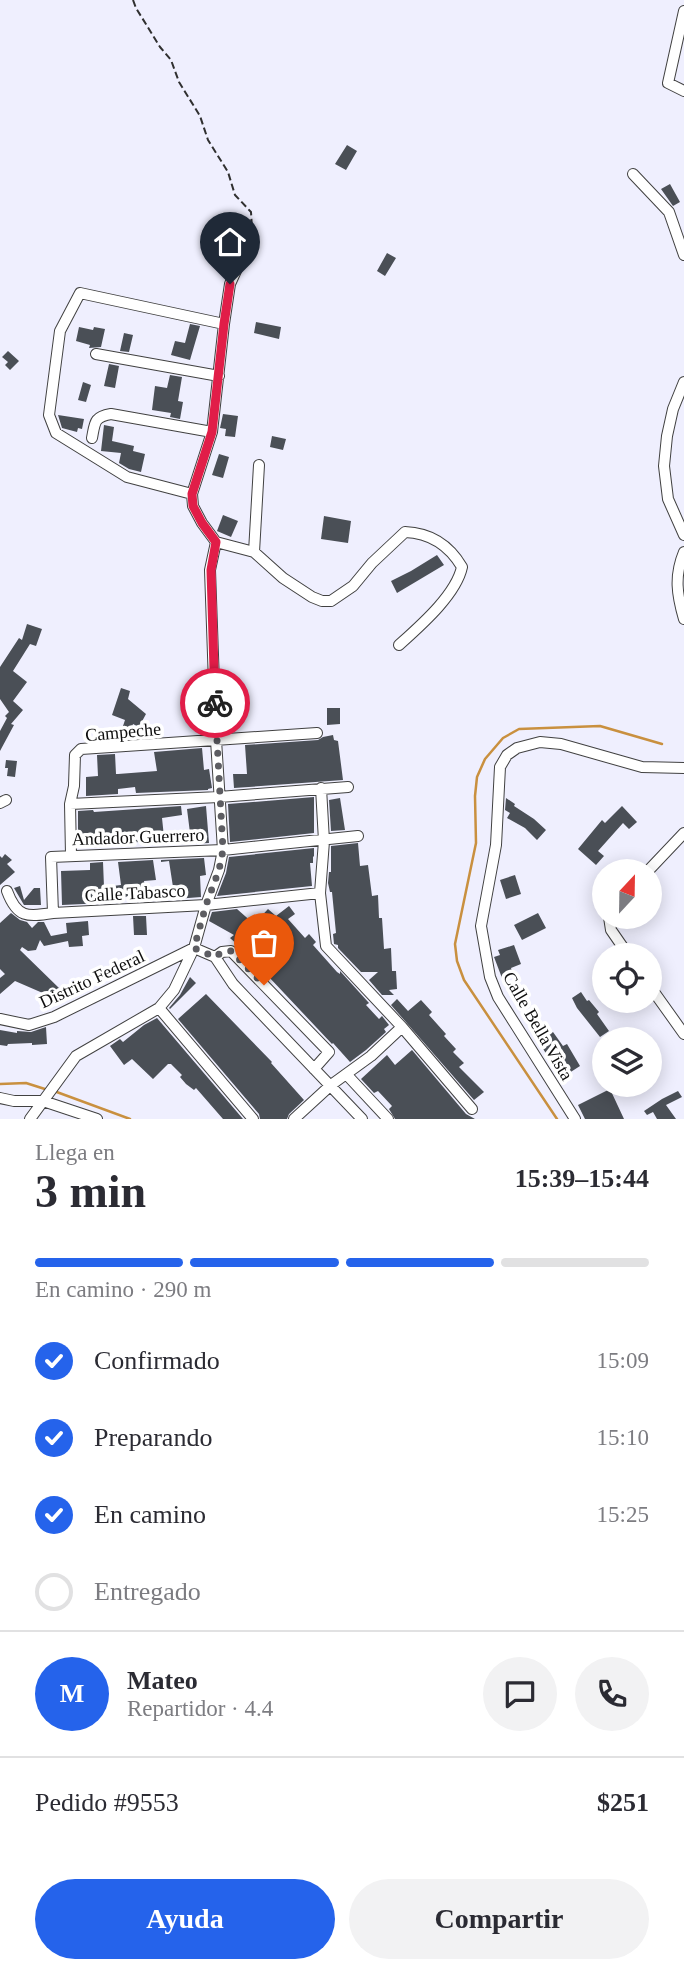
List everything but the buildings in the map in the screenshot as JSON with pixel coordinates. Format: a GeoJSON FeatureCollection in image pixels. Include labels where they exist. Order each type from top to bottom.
{"type":"FeatureCollection","features":[{"type":"Feature","properties":{"kind":"street"},"geometry":{"type":"LineString","coordinates":[[684,11],[668,83],[684,92]]}},
{"type":"Feature","properties":{"kind":"street"},"geometry":{"type":"LineString","coordinates":[[633,173],[669,212],[684,255]]}},
{"type":"Feature","properties":{"kind":"street"},"geometry":{"type":"LineString","coordinates":[[240,262],[230,284],[212,432],[192,494],[193,506],[216,542],[254,552],[283,578],[322,601],[331,601],[353,586],[372,563],[405,532],[433,537],[454,554],[462,567],[460,577],[430,616],[399,645]]}},
{"type":"Feature","properties":{"kind":"street"},"geometry":{"type":"LineString","coordinates":[[192,494],[127,477],[56,433],[49,415],[60,331],[80,293],[224,324]]}},
{"type":"Feature","properties":{"kind":"street"},"geometry":{"type":"LineString","coordinates":[[96,354],[219,376]]}},
{"type":"Feature","properties":{"kind":"street"},"geometry":{"type":"LineString","coordinates":[[684,382],[673,410],[664,466],[668,499],[684,535]]}},
{"type":"Feature","properties":{"kind":"street"},"geometry":{"type":"LineString","coordinates":[[92,438],[95,423],[101,416],[111,414],[212,432]]}},
{"type":"Feature","properties":{"kind":"street"},"geometry":{"type":"LineString","coordinates":[[254,552],[259,465]]}},
{"type":"Feature","properties":{"kind":"street"},"geometry":{"type":"LineString","coordinates":[[30,1119],[76,1056],[159,1008],[174,990],[194,948],[223,850],[216,740],[211,570],[216,542]]}},
{"type":"Feature","properties":{"kind":"street"},"geometry":{"type":"LineString","coordinates":[[684,552],[676,583],[684,619]]}},
{"type":"Feature","properties":{"kind":"street","name":"Campeche"},"geometry":{"type":"LineString","coordinates":[[71,855],[70,803],[74,786],[75,755],[81,749],[317,733]]}},
{"type":"Feature","properties":{"kind":"street","name":"Calle Bella Vista"},"geometry":{"type":"LineString","coordinates":[[575,1119],[498,997],[490,977],[481,926],[496,845],[500,767],[507,755],[517,748],[540,742],[561,744],[642,767],[684,768]]}},
{"type":"Feature","properties":{"kind":"street"},"geometry":{"type":"LineString","coordinates":[[70,803],[219,797],[348,787]]}},
{"type":"Feature","properties":{"kind":"street"},"geometry":{"type":"LineString","coordinates":[[321,788],[324,841],[320,893],[326,946],[402,1027],[472,1109]]}},
{"type":"Feature","properties":{"kind":"street"},"geometry":{"type":"LineString","coordinates":[[660,859],[684,833]]}},
{"type":"Feature","properties":{"kind":"street","name":"Andador Guerrero"},"geometry":{"type":"LineString","coordinates":[[53,913],[51,857],[223,850],[358,836]]}},
{"type":"Feature","properties":{"kind":"street","name":"Calle Tabasco"},"geometry":{"type":"LineString","coordinates":[[7,891],[13,906],[22,913],[33,916],[206,905],[320,893]]}},
{"type":"Feature","properties":{"kind":"street"},"geometry":{"type":"LineString","coordinates":[[194,948],[215,957],[233,984],[362,1119]]}},
{"type":"Feature","properties":{"kind":"street","name":"Distrito Federal"},"geometry":{"type":"LineString","coordinates":[[0,1019],[29,1025],[54,1017],[194,948]]}},
{"type":"Feature","properties":{"kind":"street"},"geometry":{"type":"LineString","coordinates":[[215,957],[222,952],[231,951],[329,1052],[314,1069]]}},
{"type":"Feature","properties":{"kind":"street"},"geometry":{"type":"LineString","coordinates":[[662,1003],[684,1034]]}},
{"type":"Feature","properties":{"kind":"street"},"geometry":{"type":"LineString","coordinates":[[159,1008],[253,1119]]}},
{"type":"Feature","properties":{"kind":"street"},"geometry":{"type":"LineString","coordinates":[[294,1119],[402,1027]]}},
{"type":"Feature","properties":{"kind":"street"},"geometry":{"type":"LineString","coordinates":[[347,1075],[388,1119]]}},
{"type":"Feature","properties":{"kind":"street"},"geometry":{"type":"LineString","coordinates":[[0,1098],[14,1101],[45,1099],[97,1119]]}},
{"type":"Feature","properties":{"kind":"path"},"geometry":{"type":"LineString","coordinates":[[133,0],[160,47],[171,60],[179,82],[200,116],[208,140],[228,172],[235,195],[251,212],[250,243],[240,262]]}},
{"type":"Feature","properties":{"kind":"waterway"},"geometry":{"type":"LineString","coordinates":[[557,1119],[464,980],[457,961],[455,944],[476,843],[477,777],[485,759],[503,738],[519,729],[600,726],[662,744]]}},
{"type":"Feature","properties":{"kind":"waterway"},"geometry":{"type":"LineString","coordinates":[[0,1084],[26,1083],[48,1090]]}},
{"type":"Feature","properties":{"kind":"waterway"},"geometry":{"type":"LineString","coordinates":[[54,1091],[130,1119]]}},
{"type":"Feature","properties":{"kind":"way so far"},"geometry":{"type":"LineString","coordinates":[[215,703],[223,850],[194,948],[215,957],[222,952],[231,951],[264,985]]}},
{"type":"Feature","properties":{"kind":"route"},"geometry":{"type":"LineString","coordinates":[[215,703],[211,570],[216,542],[193,506],[192,494],[212,432],[230,284]]}}]}
